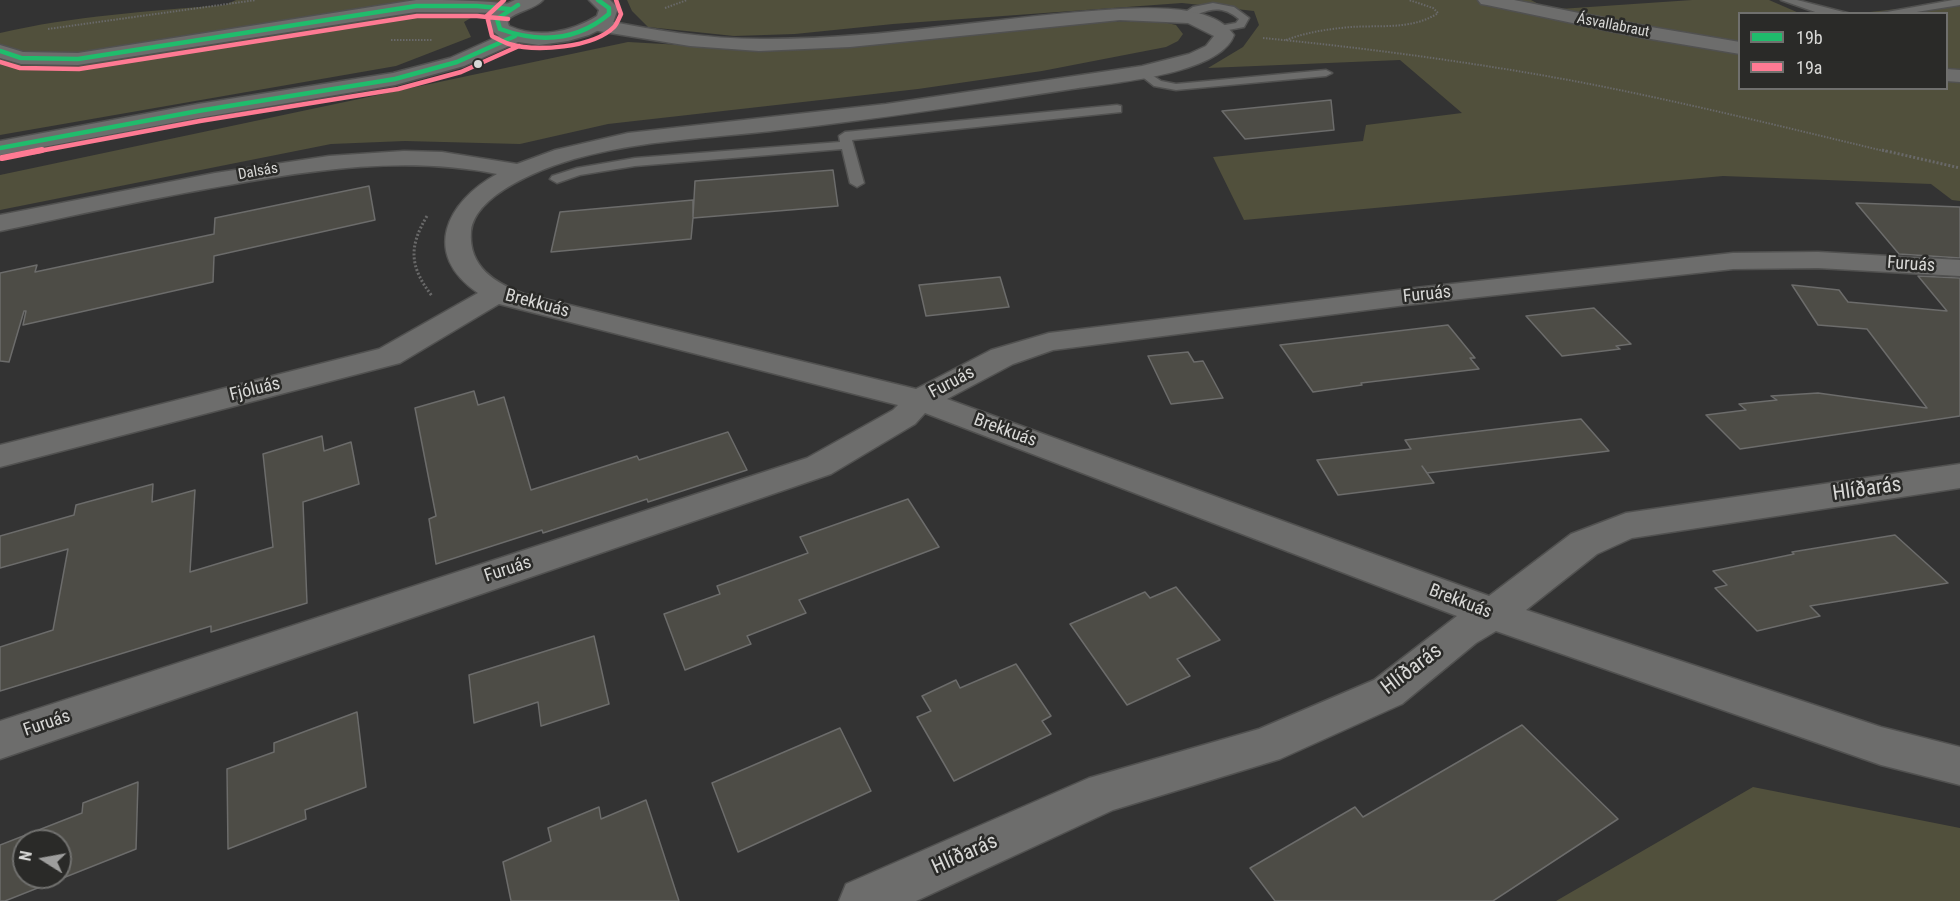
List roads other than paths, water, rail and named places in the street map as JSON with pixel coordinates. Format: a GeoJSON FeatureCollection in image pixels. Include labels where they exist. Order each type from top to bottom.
{"type":"FeatureCollection","features":[{"type":"Feature","properties":{"kind":"street"},"geometry":{"type":"LineString","coordinates":[[534,0],[509,9],[497,19],[497,24],[506,33],[515,36],[558,37],[598,25],[606,19],[609,8],[598,0]]}},
{"type":"Feature","properties":{"kind":"street","name":"Ásvallabraut"},"geometry":{"type":"LineString","coordinates":[[1488,0],[1639,31],[1738,48]]}},
{"type":"Feature","properties":{"kind":"street"},"geometry":{"type":"LineString","coordinates":[[0,51],[21,58],[78,58],[416,6],[467,5],[509,9]]}},
{"type":"Feature","properties":{"kind":"street"},"geometry":{"type":"LineString","coordinates":[[598,25],[697,43],[759,46],[1133,14],[1183,17],[1200,20],[1218,29]]}},
{"type":"Feature","properties":{"kind":"street","name":"Brekkuás"},"geometry":{"type":"LineString","coordinates":[[1218,29],[1224,35],[1223,42],[1210,51],[1141,71],[1038,89],[844,133],[626,140],[579,150],[518,171],[497,183],[476,200],[463,216],[456,231],[460,259],[469,273],[496,294],[920,400],[1493,614],[1881,746],[1960,766]]}},
{"type":"Feature","properties":{"kind":"street"},"geometry":{"type":"LineString","coordinates":[[0,148],[177,115],[395,79],[457,62],[515,36]]}},
{"type":"Feature","properties":{"kind":"street","name":"Dalsás"},"geometry":{"type":"LineString","coordinates":[[0,223],[149,192],[339,159],[407,158],[472,161],[518,171]]}},
{"type":"Feature","properties":{"kind":"street","name":"Furuás"},"geometry":{"type":"LineString","coordinates":[[0,740],[819,466],[904,417],[920,400],[1002,357],[1049,342],[1406,297],[1733,261],[1831,260],[1960,268]]}},
{"type":"Feature","properties":{"kind":"street","name":"Fjóluás"},"geometry":{"type":"LineString","coordinates":[[0,456],[389,356],[496,294]]}},
{"type":"Feature","properties":{"kind":"street","name":"Hlíðarás"},"geometry":{"type":"LineString","coordinates":[[863,901],[1105,792],[1265,746],[1388,692],[1462,632],[1493,614],[1584,544],[1626,526],[1960,477]]}},
{"type":"Feature","properties":{"kind":"lane"},"geometry":{"type":"LineString","coordinates":[[1785,0],[1827,12]]}},
{"type":"Feature","properties":{"kind":"lane"},"geometry":{"type":"LineString","coordinates":[[1894,12],[1960,2]]}},
{"type":"Feature","properties":{"kind":"lane"},"geometry":{"type":"LineString","coordinates":[[1183,17],[1193,9],[1211,7],[1235,11],[1244,18],[1240,25],[1218,29]]}},
{"type":"Feature","properties":{"kind":"lane"},"geometry":{"type":"LineString","coordinates":[[1141,71],[1158,84],[1176,87],[1326,73]]}},
{"type":"Feature","properties":{"kind":"lane"},"geometry":{"type":"LineString","coordinates":[[557,179],[577,172],[635,162],[844,133],[1118,109]]}},
{"type":"Feature","properties":{"kind":"lane"},"geometry":{"type":"LineString","coordinates":[[844,133],[857,183]]}}]}
